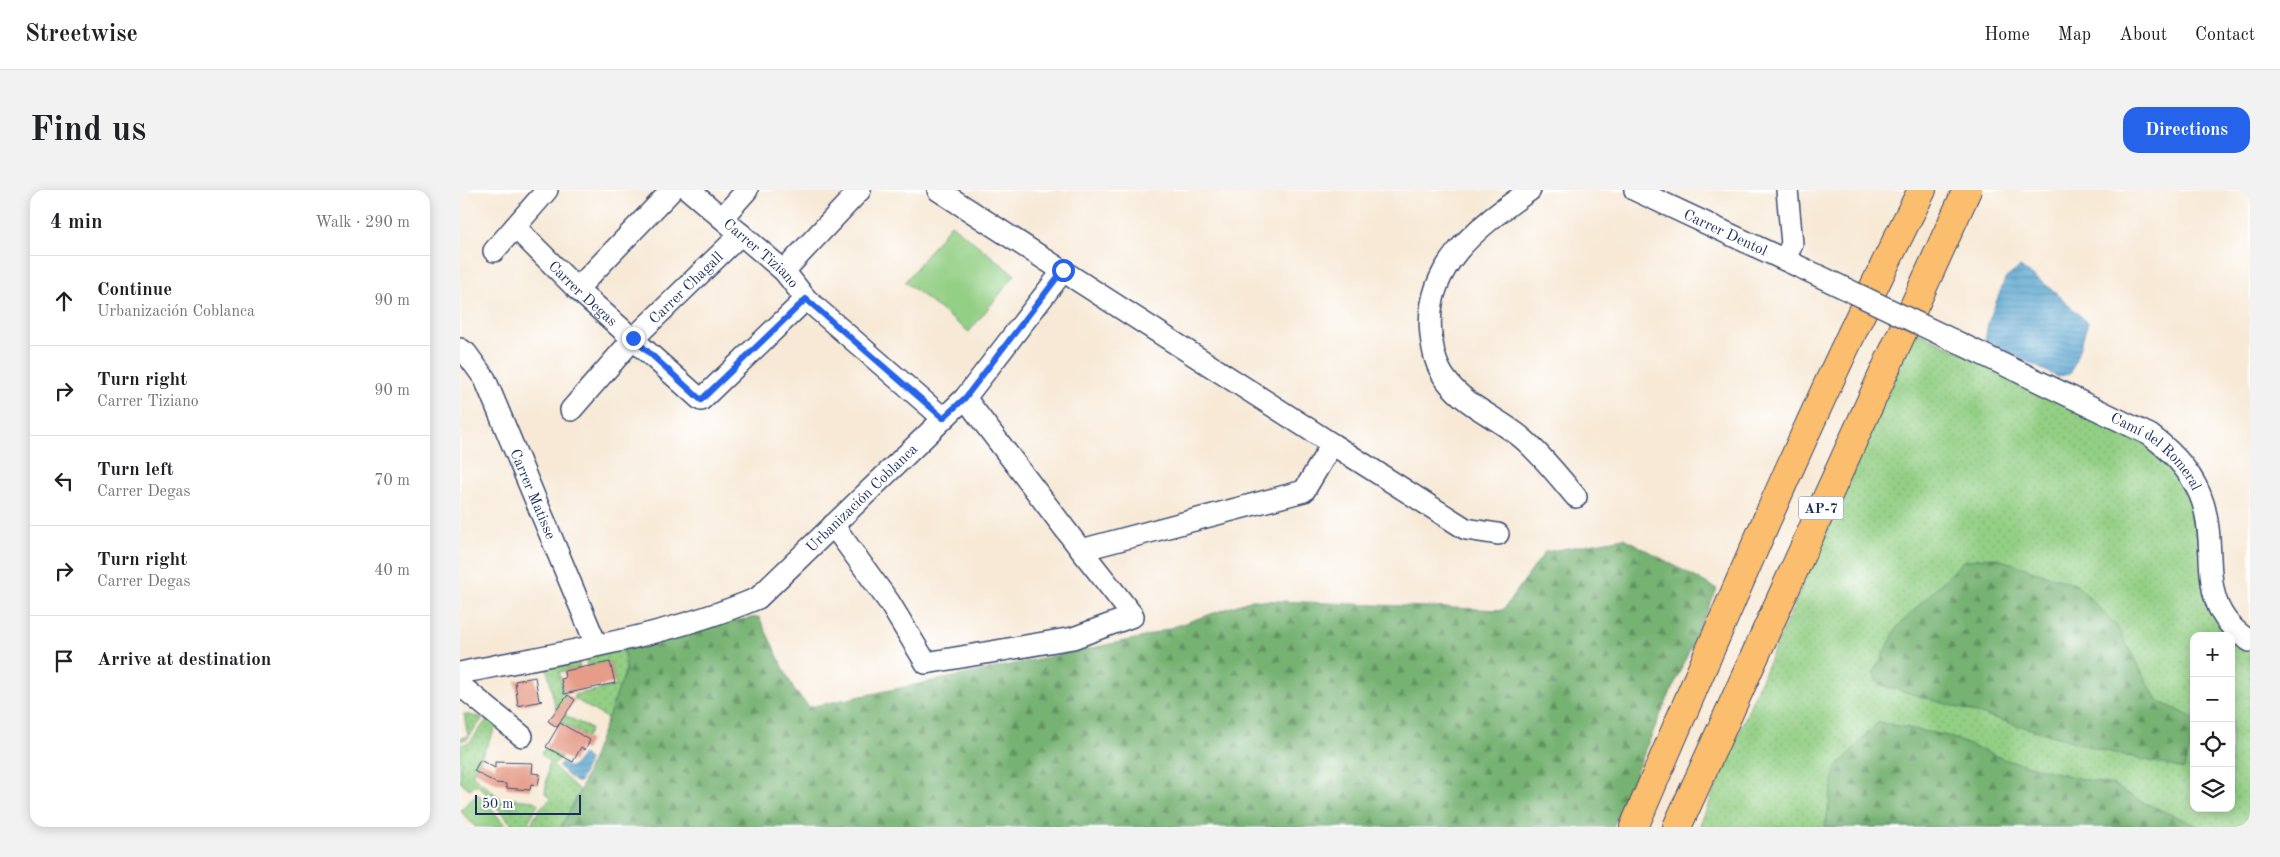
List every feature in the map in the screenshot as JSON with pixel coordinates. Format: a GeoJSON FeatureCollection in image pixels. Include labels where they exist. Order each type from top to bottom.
{"type":"FeatureCollection","features":[{"type":"Feature","properties":{"kind":"highway","name":"AP-7"},"geometry":{"type":"LineString","coordinates":[[1634,827],[1793,457],[1875,282],[1922,190]]}},
{"type":"Feature","properties":{"kind":"highway","name":"AP-7"},"geometry":{"type":"LineString","coordinates":[[1677,827],[1967,190]]}},
{"type":"Feature","properties":{"kind":"street"},"geometry":{"type":"LineString","coordinates":[[494,251],[547,190]]}},
{"type":"Feature","properties":{"kind":"street"},"geometry":{"type":"LineString","coordinates":[[577,289],[672,190]]}},
{"type":"Feature","properties":{"kind":"street","name":"Carrer Tiziano"},"geometry":{"type":"LineString","coordinates":[[689,190],[784,271],[806,299],[943,418]]}},
{"type":"Feature","properties":{"kind":"street"},"geometry":{"type":"LineString","coordinates":[[722,218],[747,190]]}},
{"type":"Feature","properties":{"kind":"street"},"geometry":{"type":"LineString","coordinates":[[784,271],[860,190]]}},
{"type":"Feature","properties":{"kind":"street"},"geometry":{"type":"LineString","coordinates":[[938,190],[1466,529],[1498,534]]}},
{"type":"Feature","properties":{"kind":"street"},"geometry":{"type":"LineString","coordinates":[[1530,190],[1487,222],[1450,260],[1441,273],[1434,288],[1431,305],[1432,348],[1436,363],[1447,381],[1472,404],[1523,439],[1576,497]]}},
{"type":"Feature","properties":{"kind":"street","name":"Carrer Dentol"},"geometry":{"type":"LineString","coordinates":[[1635,190],[1817,274],[1961,344]]}},
{"type":"Feature","properties":{"kind":"street"},"geometry":{"type":"LineString","coordinates":[[1785,260],[1792,244],[1793,235],[1787,190]]}},
{"type":"Feature","properties":{"kind":"street","name":"Carrer Degas"},"geometry":{"type":"LineString","coordinates":[[515,227],[577,289],[701,400],[806,299]]}},
{"type":"Feature","properties":{"kind":"street","name":"Carrer Chagall"},"geometry":{"type":"LineString","coordinates":[[571,410],[633,338],[741,234]]}},
{"type":"Feature","properties":{"kind":"street","name":"Urbanización Coblanca"},"geometry":{"type":"LineString","coordinates":[[460,673],[645,634],[723,612],[758,598],[965,398],[1063,270]]}},
{"type":"Feature","properties":{"kind":"street","name":"Camí del Romeral"},"geometry":{"type":"LineString","coordinates":[[1961,344],[2150,435],[2167,448],[2186,471],[2203,503],[2208,525],[2212,588],[2216,604],[2230,625],[2250,641]]}},
{"type":"Feature","properties":{"kind":"street","name":"Carrer Matisse"},"geometry":{"type":"LineString","coordinates":[[460,349],[466,353],[486,379],[596,644]]}},
{"type":"Feature","properties":{"kind":"street"},"geometry":{"type":"LineString","coordinates":[[833,526],[890,602],[926,663],[1073,638],[1133,616],[965,398]]}},
{"type":"Feature","properties":{"kind":"street"},"geometry":{"type":"LineString","coordinates":[[1082,550],[1304,492],[1332,444]]}},
{"type":"Feature","properties":{"kind":"street"},"geometry":{"type":"LineString","coordinates":[[460,685],[522,736]]}},
{"type":"Feature","properties":{"kind":"green space"},"geometry":{"type":"Polygon","coordinates":[[[951,224],[1015,275],[969,332],[905,282],[951,224]]]}},
{"type":"Feature","properties":{"kind":"green space"},"geometry":{"type":"Polygon","coordinates":[[[1916,331],[2134,435],[2168,459],[2188,490],[2198,520],[2203,564],[2250,650],[2250,827],[1699,827],[1763,675],[1916,331]]]}},
{"type":"Feature","properties":{"kind":"green space"},"geometry":{"type":"Polygon","coordinates":[[[1624,538],[1717,589],[1655,727],[1613,827],[561,827],[580,791],[626,670],[624,648],[742,619],[759,617],[794,690],[809,707],[1144,637],[1252,600],[1503,610],[1545,552],[1624,538]]]}},
{"type":"Feature","properties":{"kind":"green space"},"geometry":{"type":"Polygon","coordinates":[[[1992,557],[2077,585],[2116,625],[2157,700],[2190,716],[2190,749],[2184,769],[2102,750],[1878,684],[1873,674],[1898,626],[1963,561],[1992,557]]]}},
{"type":"Feature","properties":{"kind":"green space"},"geometry":{"type":"Polygon","coordinates":[[[624,648],[626,670],[608,719],[575,699],[574,695],[616,686],[610,662],[587,667],[586,656],[624,648]]]}},
{"type":"Feature","properties":{"kind":"green space"},"geometry":{"type":"Polygon","coordinates":[[[577,658],[580,668],[559,672],[567,705],[561,712],[556,710],[546,664],[577,658]]]}},
{"type":"Feature","properties":{"kind":"green space"},"geometry":{"type":"Polygon","coordinates":[[[464,714],[483,718],[467,739],[460,741],[460,738],[468,736],[464,714]]]}},
{"type":"Feature","properties":{"kind":"green space"},"geometry":{"type":"Polygon","coordinates":[[[565,715],[591,729],[587,737],[560,722],[565,715]]]}},
{"type":"Feature","properties":{"kind":"green space"},"geometry":{"type":"Polygon","coordinates":[[[490,716],[498,723],[472,775],[512,808],[513,799],[535,801],[538,805],[528,822],[531,824],[541,807],[551,799],[545,793],[549,762],[541,754],[545,748],[561,757],[553,766],[580,791],[561,827],[514,827],[477,784],[470,789],[460,782],[460,745],[469,743],[490,716]]]}},
{"type":"Feature","properties":{"kind":"green space"},"geometry":{"type":"Polygon","coordinates":[[[1878,722],[1948,736],[2006,760],[2114,785],[2136,799],[2200,827],[1825,827],[1835,769],[1878,722]]]}},
{"type":"Feature","properties":{"kind":"green space"},"geometry":{"type":"Polygon","coordinates":[[[478,794],[507,827],[475,827],[460,810],[478,794]]]}},
{"type":"Feature","properties":{"kind":"water"},"geometry":{"type":"Polygon","coordinates":[[[2020,267],[2053,290],[2088,323],[2071,373],[2058,377],[1985,341],[1988,323],[2005,279],[2020,267]]]}},
{"type":"Feature","properties":{"kind":"water"},"geometry":{"type":"Polygon","coordinates":[[[583,755],[589,760],[580,782],[575,782],[558,766],[562,762],[568,767],[572,767],[583,755]]]}},
{"type":"Feature","properties":{"kind":"building"},"geometry":{"type":"Polygon","coordinates":[[[610,662],[615,683],[564,694],[561,679],[565,678],[564,671],[610,662]]]}},
{"type":"Feature","properties":{"kind":"building"},"geometry":{"type":"Polygon","coordinates":[[[535,677],[539,700],[542,701],[518,706],[515,681],[535,677]]]}},
{"type":"Feature","properties":{"kind":"building"},"geometry":{"type":"Polygon","coordinates":[[[568,695],[575,700],[557,727],[548,721],[568,695]]]}},
{"type":"Feature","properties":{"kind":"building"},"geometry":{"type":"Polygon","coordinates":[[[560,723],[590,740],[585,750],[581,747],[573,762],[546,747],[560,723]]]}},
{"type":"Feature","properties":{"kind":"building"},"geometry":{"type":"Polygon","coordinates":[[[480,760],[495,768],[495,762],[533,763],[532,773],[540,774],[538,785],[531,784],[530,790],[506,788],[506,784],[496,783],[474,771],[480,760]]]}},
{"type":"Feature","properties":{"kind":"route"},"geometry":{"type":"LineString","coordinates":[[633,338],[701,400],[806,299],[943,418],[965,398],[1063,270]]}}]}
